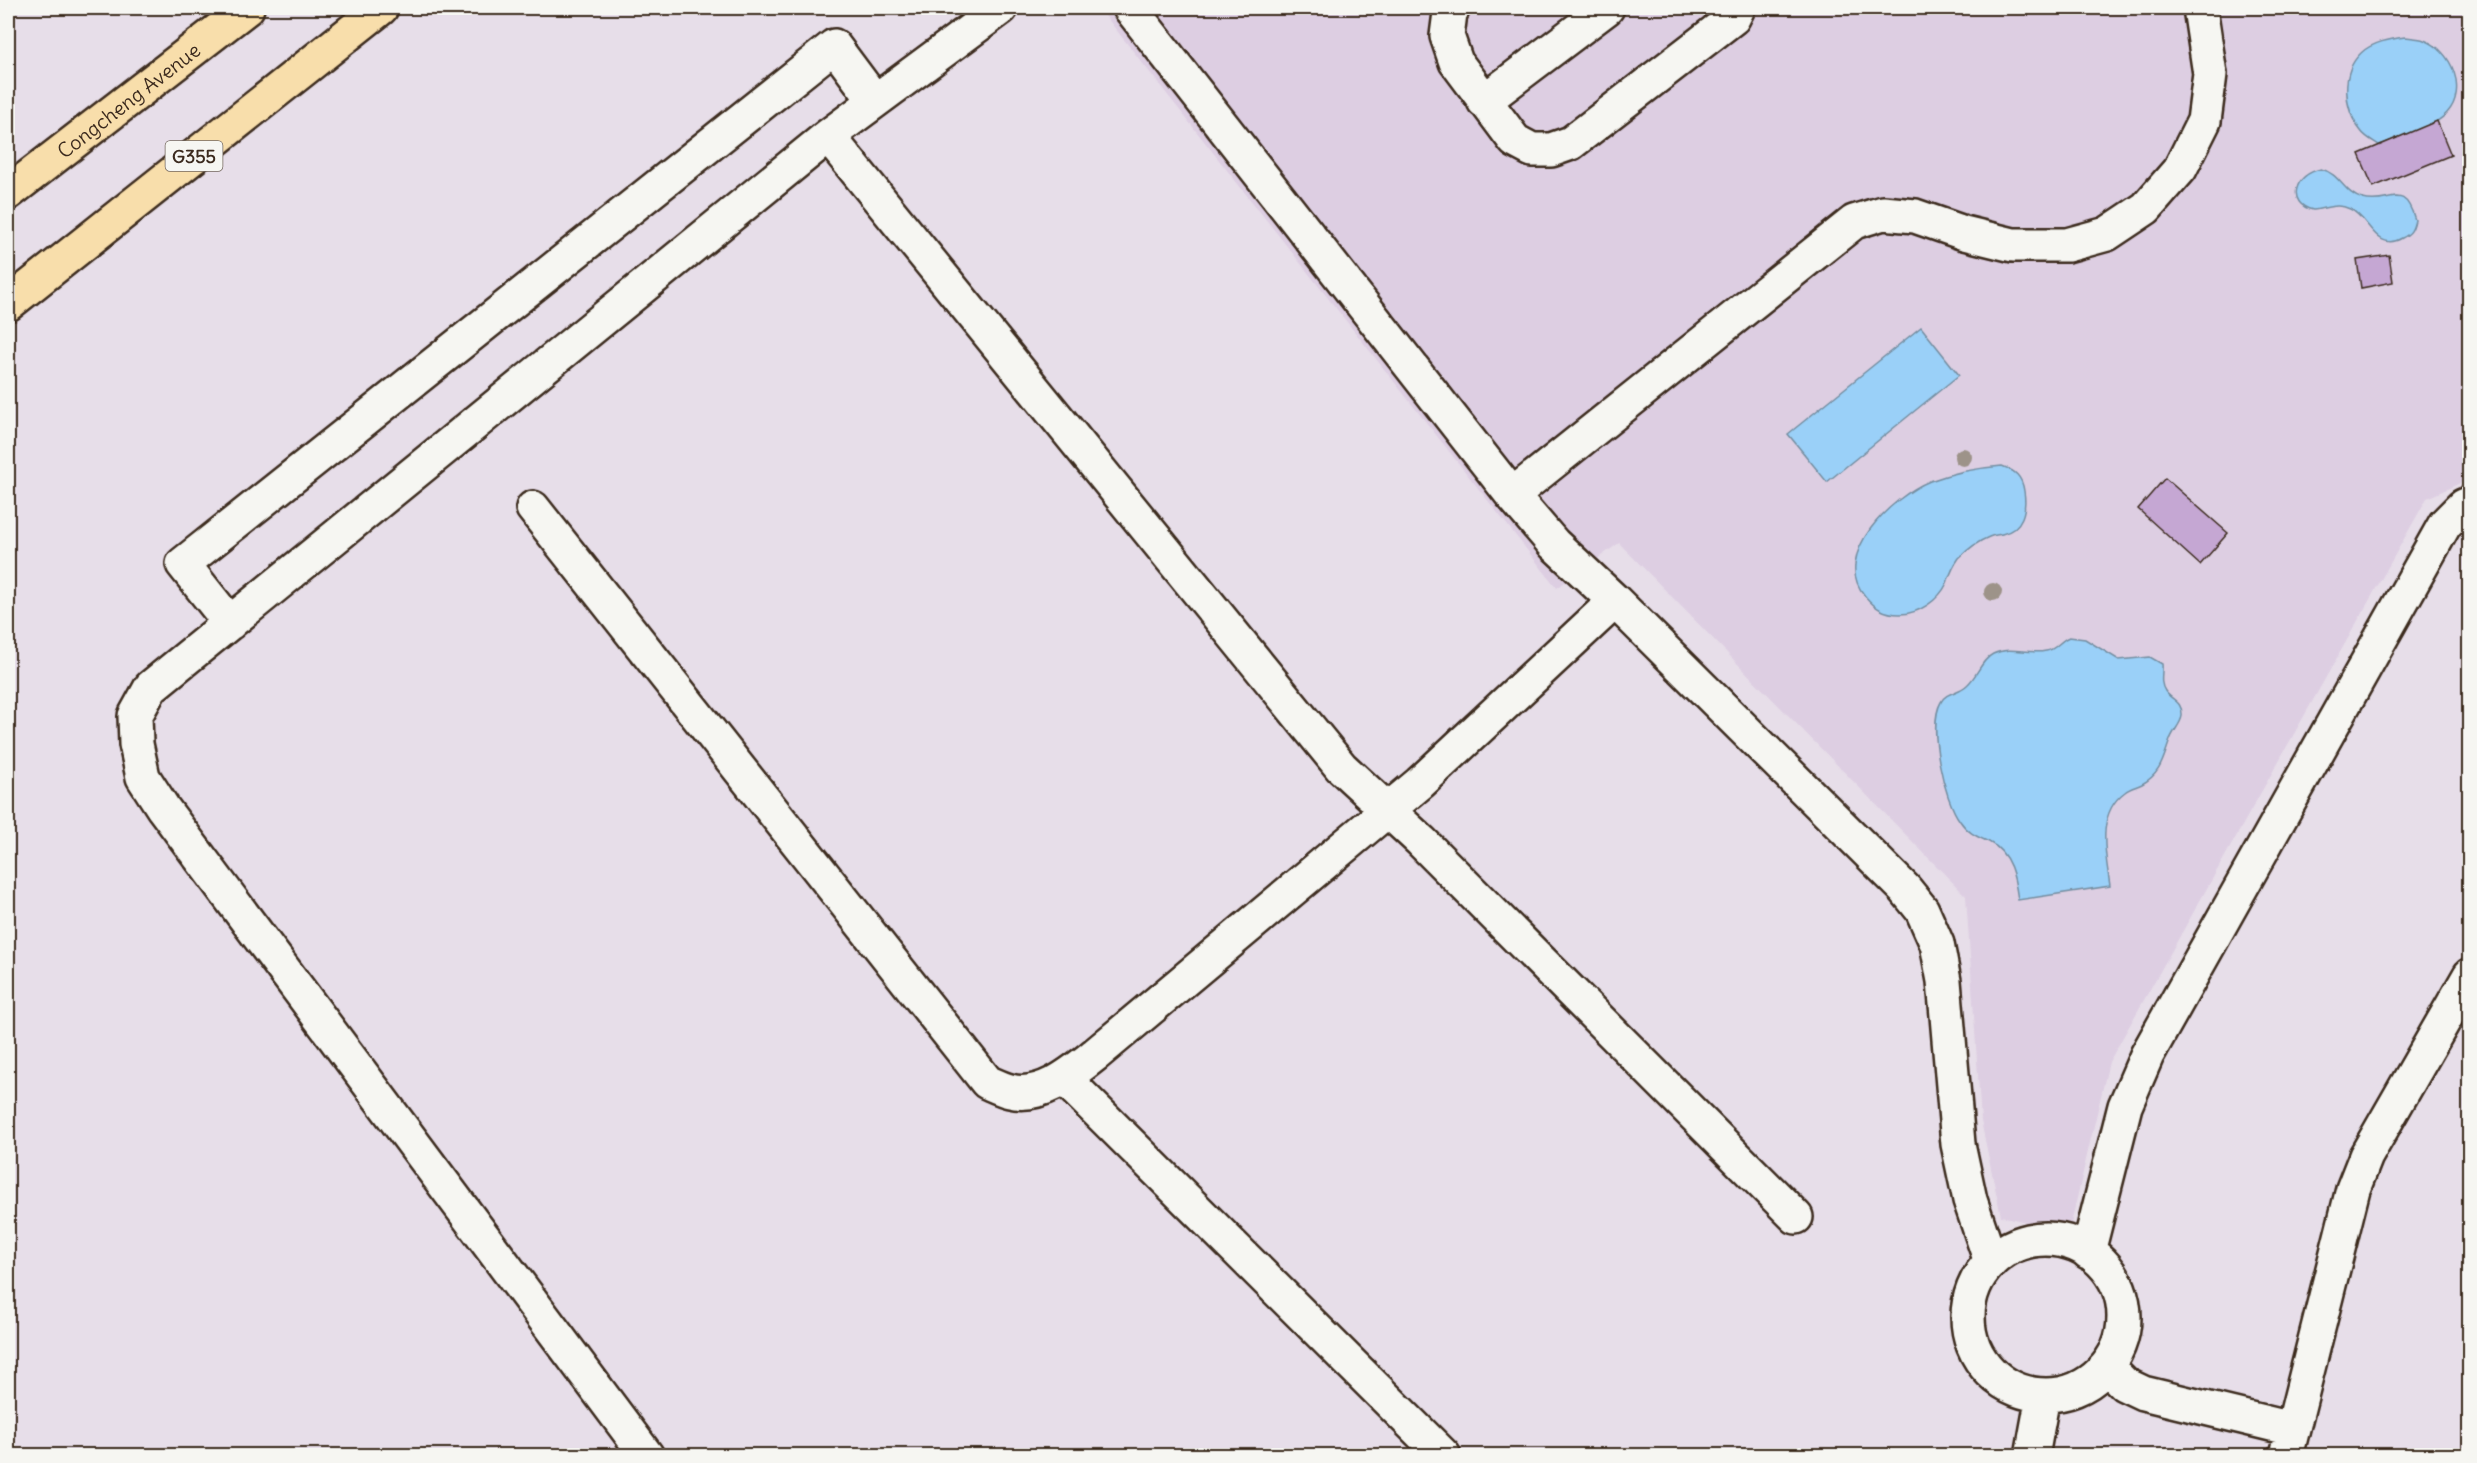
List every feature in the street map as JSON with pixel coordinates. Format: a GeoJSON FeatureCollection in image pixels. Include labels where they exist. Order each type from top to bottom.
{"type":"FeatureCollection","features":[{"type":"Feature","properties":{"kind":"highway","name":"Congcheng Avenue"},"geometry":{"type":"LineString","coordinates":[[8,193],[247,8]]}},
{"type":"Feature","properties":{"kind":"highway","name":"G355"},"geometry":{"type":"LineString","coordinates":[[8,304],[381,8]]}},
{"type":"Feature","properties":{"kind":"lane"},"geometry":{"type":"LineString","coordinates":[[647,1455],[163,808],[143,777],[136,744],[135,716],[151,687],[828,136],[1001,8]]}},
{"type":"Feature","properties":{"kind":"lane"},"geometry":{"type":"LineString","coordinates":[[1130,8],[1512,495],[1554,544],[1615,601],[1905,889],[1922,910],[1937,944],[1944,981],[1958,1144],[1971,1200],[1991,1262]]}},
{"type":"Feature","properties":{"kind":"lane"},"geometry":{"type":"LineString","coordinates":[[1453,8],[1450,13],[1447,36],[1456,62],[1515,141],[1532,150],[1551,150],[1571,143],[1732,18],[1738,8]]}},
{"type":"Feature","properties":{"kind":"lane"},"geometry":{"type":"LineString","coordinates":[[1484,101],[1606,8]]}},
{"type":"Feature","properties":{"kind":"lane"},"geometry":{"type":"LineString","coordinates":[[1512,495],[1854,222],[1882,213],[1915,216],[2013,245],[2067,245],[2107,234],[2146,208],[2180,169],[2204,121],[2210,74],[2200,8]]}},
{"type":"Feature","properties":{"kind":"lane"},"geometry":{"type":"LineString","coordinates":[[230,623],[183,564],[834,46],[875,101]]}},
{"type":"Feature","properties":{"kind":"lane"},"geometry":{"type":"LineString","coordinates":[[828,136],[1341,767],[1430,849],[1796,1216]]}},
{"type":"Feature","properties":{"kind":"lane"},"geometry":{"type":"LineString","coordinates":[[2088,1252],[2125,1106],[2147,1055],[2445,524],[2469,503]]}},
{"type":"Feature","properties":{"kind":"lane"},"geometry":{"type":"LineString","coordinates":[[533,508],[987,1082],[1012,1091],[1039,1089],[1065,1079],[1420,783],[1615,601]]}},
{"type":"Feature","properties":{"kind":"lane"},"geometry":{"type":"LineString","coordinates":[[2107,1367],[2124,1384],[2143,1393],[2289,1442],[2353,1189],[2366,1156],[2469,975]]}},
{"type":"Feature","properties":{"kind":"lane"},"geometry":{"type":"LineString","coordinates":[[1065,1079],[1443,1455]]}},
{"type":"Feature","properties":{"kind":"lane"},"geometry":{"type":"LineString","coordinates":[[2050,1238],[2074,1244],[2088,1252],[2096,1256],[2113,1275],[2122,1298],[2124,1322],[2119,1346],[2107,1367],[2089,1384],[2067,1393],[2043,1396],[2019,1392],[1998,1380],[1982,1362],[1971,1340],[1968,1315],[1972,1290],[1984,1268],[2003,1252],[2025,1241],[2050,1238]]}},
{"type":"Feature","properties":{"kind":"lane"},"geometry":{"type":"LineString","coordinates":[[2032,1455],[2043,1396]]}},
{"type":"Feature","properties":{"kind":"shaded area"},"geometry":{"type":"Polygon","coordinates":[[[1099,8],[2469,8],[2469,479],[2427,498],[2109,1062],[2069,1232],[2001,1216],[1981,1121],[1966,896],[1619,543],[1557,588],[1099,8]]]}},
{"type":"Feature","properties":{"kind":"water"},"geometry":{"type":"Polygon","coordinates":[[[2405,37],[2424,40],[2442,52],[2454,72],[2456,93],[2447,113],[2434,123],[2379,145],[2369,139],[2355,122],[2348,102],[2347,81],[2354,61],[2361,53],[2376,44],[2405,37]]]}},
{"type":"Feature","properties":{"kind":"water"},"geometry":{"type":"Polygon","coordinates":[[[2321,169],[2333,175],[2351,193],[2363,199],[2372,201],[2400,197],[2406,201],[2415,220],[2411,231],[2402,238],[2386,241],[2379,238],[2357,213],[2350,209],[2336,206],[2313,210],[2304,207],[2297,196],[2299,183],[2312,172],[2321,169]]]}},
{"type":"Feature","properties":{"kind":"water"},"geometry":{"type":"Polygon","coordinates":[[[1921,327],[1959,375],[1827,482],[1788,434],[1921,327]]]}},
{"type":"Feature","properties":{"kind":"water"},"geometry":{"type":"Polygon","coordinates":[[[2002,466],[2011,470],[2022,481],[2025,498],[2024,512],[2015,528],[1977,543],[1959,558],[1939,595],[1921,609],[1894,614],[1880,610],[1872,604],[1856,580],[1855,563],[1860,546],[1870,529],[1884,513],[1899,500],[1930,481],[1966,471],[2002,466]]]}},
{"type":"Feature","properties":{"kind":"water"},"geometry":{"type":"Polygon","coordinates":[[[2069,637],[2085,639],[2119,660],[2150,657],[2162,664],[2163,688],[2179,704],[2182,716],[2157,771],[2142,784],[2125,792],[2109,812],[2105,848],[2110,886],[2018,900],[2007,859],[1996,847],[1969,831],[1954,811],[1939,763],[1937,713],[1943,699],[1967,685],[1985,660],[1993,654],[2006,650],[2039,652],[2049,650],[2069,637]]]}},
{"type":"Feature","properties":{"kind":"building"},"geometry":{"type":"Polygon","coordinates":[[[2437,121],[2451,155],[2373,187],[2359,154],[2437,121]]]}},
{"type":"Feature","properties":{"kind":"building"},"geometry":{"type":"Polygon","coordinates":[[[2389,255],[2393,282],[2361,288],[2357,260],[2389,255]]]}},
{"type":"Feature","properties":{"kind":"building"},"geometry":{"type":"Polygon","coordinates":[[[2165,478],[2228,533],[2200,565],[2138,509],[2165,478]]]}}]}
